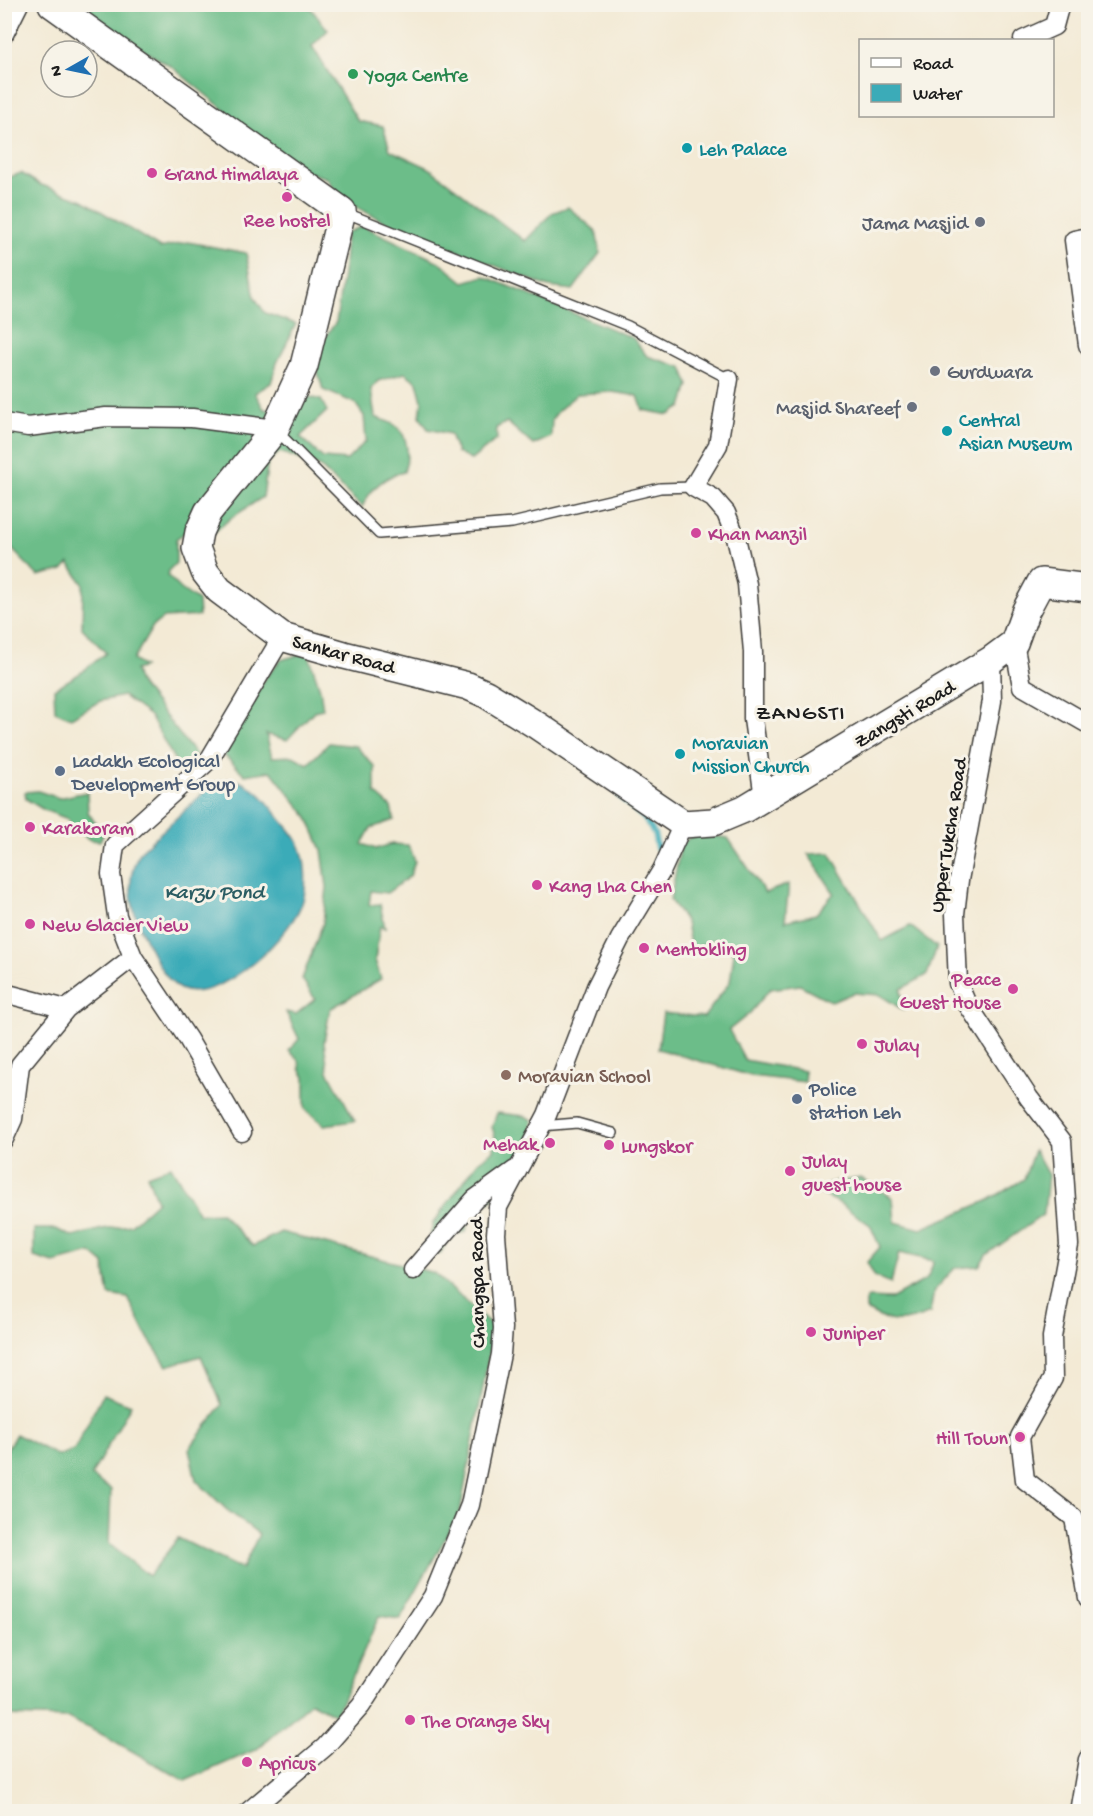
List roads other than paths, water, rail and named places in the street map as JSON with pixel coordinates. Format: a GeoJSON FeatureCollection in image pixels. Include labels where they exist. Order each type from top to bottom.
{"type":"FeatureCollection","features":[{"type":"Feature","properties":{"kind":"main road"},"geometry":{"type":"LineString","coordinates":[[52,4],[342,212]]}},
{"type":"Feature","properties":{"kind":"main road","name":"Sankar Road"},"geometry":{"type":"LineString","coordinates":[[342,212],[304,366],[275,429],[208,512],[199,532],[196,548],[205,572],[219,590],[282,637],[468,686],[486,694],[538,726],[683,824]]}},
{"type":"Feature","properties":{"kind":"main road"},"geometry":{"type":"LineString","coordinates":[[1014,643],[1026,610],[1041,582],[1089,588]]}},
{"type":"Feature","properties":{"kind":"main road","name":"Zangsti Road"},"geometry":{"type":"LineString","coordinates":[[683,824],[714,822],[744,809],[903,706],[991,660],[1014,643]]}},
{"type":"Feature","properties":{"kind":"street"},"geometry":{"type":"LineString","coordinates":[[4,34],[19,4]]}},
{"type":"Feature","properties":{"kind":"street"},"geometry":{"type":"LineString","coordinates":[[1025,39],[1054,26],[1060,4]]}},
{"type":"Feature","properties":{"kind":"street"},"geometry":{"type":"LineString","coordinates":[[1089,237],[1074,240],[1089,345]]}},
{"type":"Feature","properties":{"kind":"street"},"geometry":{"type":"LineString","coordinates":[[729,379],[718,445],[693,487],[713,498],[726,513],[736,538],[747,584],[753,652],[753,719],[764,798]]}},
{"type":"Feature","properties":{"kind":"street"},"geometry":{"type":"LineString","coordinates":[[4,423],[28,427],[106,417],[192,418],[275,429]]}},
{"type":"Feature","properties":{"kind":"street"},"geometry":{"type":"LineString","coordinates":[[242,1132],[188,1039],[133,957],[117,915],[111,874],[115,845],[209,760],[282,637]]}},
{"type":"Feature","properties":{"kind":"street"},"geometry":{"type":"LineString","coordinates":[[1014,643],[1022,686],[1089,724]]}},
{"type":"Feature","properties":{"kind":"street","name":"Upper Tukcha Road"},"geometry":{"type":"LineString","coordinates":[[991,660],[992,700],[959,880],[955,914],[958,983],[966,1002],[1029,1098],[1062,1141],[1069,1245],[1052,1337],[1053,1378],[1020,1437],[1025,1480],[1074,1518],[1089,1598]]}},
{"type":"Feature","properties":{"kind":"street","name":"Changspa Road"},"geometry":{"type":"LineString","coordinates":[[248,1812],[325,1748],[361,1706],[433,1596],[470,1504],[501,1354],[503,1328],[496,1234],[498,1207],[541,1126],[596,987],[620,939],[662,870],[683,824]]}},
{"type":"Feature","properties":{"kind":"street"},"geometry":{"type":"LineString","coordinates":[[4,1139],[13,1119],[20,1065],[66,1010],[133,957]]}},
{"type":"Feature","properties":{"kind":"street"},"geometry":{"type":"LineString","coordinates":[[4,993],[66,1010]]}},
{"type":"Feature","properties":{"kind":"street"},"geometry":{"type":"LineString","coordinates":[[413,1270],[475,1199],[519,1168]]}},
{"type":"Feature","properties":{"kind":"street"},"geometry":{"type":"LineString","coordinates":[[1079,1812],[1089,1759]]}},
{"type":"Feature","properties":{"kind":"lane"},"geometry":{"type":"LineString","coordinates":[[342,212],[628,326],[729,379]]}},
{"type":"Feature","properties":{"kind":"lane"},"geometry":{"type":"LineString","coordinates":[[275,429],[379,534],[513,523],[660,488],[693,487]]}},
{"type":"Feature","properties":{"kind":"lane"},"geometry":{"type":"LineString","coordinates":[[541,1126],[577,1123],[613,1133]]}},
{"type":"Feature","properties":{"kind":"water","name":"Karzu Pond"},"geometry":{"type":"Polygon","coordinates":[[[232,779],[247,785],[259,794],[295,837],[304,863],[306,877],[304,897],[287,929],[253,963],[234,977],[214,987],[196,992],[180,989],[168,979],[158,964],[134,912],[131,891],[133,869],[142,850],[214,783],[232,779]]]}},
{"type":"Feature","properties":{"kind":"waterway"},"geometry":{"type":"LineString","coordinates":[[619,796],[644,818],[654,833],[657,848]]}},
{"type":"Feature","properties":{"kind":"place","name":"Yoga Centre"},"geometry":{"type":"Point","coordinates":[353,74]}},
{"type":"Feature","properties":{"kind":"place","name":"Leh Palace"},"geometry":{"type":"Point","coordinates":[687,148]}},
{"type":"Feature","properties":{"kind":"place","name":"Grand Himalaya"},"geometry":{"type":"Point","coordinates":[152,173]}},
{"type":"Feature","properties":{"kind":"place","name":"Ree hostel"},"geometry":{"type":"Point","coordinates":[287,197]}},
{"type":"Feature","properties":{"kind":"place","name":"Jama Masjid"},"geometry":{"type":"Point","coordinates":[980,222]}},
{"type":"Feature","properties":{"kind":"place","name":"Gurdwara"},"geometry":{"type":"Point","coordinates":[935,371]}},
{"type":"Feature","properties":{"kind":"place","name":"Masjid Shareef"},"geometry":{"type":"Point","coordinates":[912,407]}},
{"type":"Feature","properties":{"kind":"place","name":"Central Asian Museum"},"geometry":{"type":"Point","coordinates":[947,431]}},
{"type":"Feature","properties":{"kind":"place","name":"Khan Manzil"},"geometry":{"type":"Point","coordinates":[696,533]}},
{"type":"Feature","properties":{"kind":"place","name":"Moravian Mission Church"},"geometry":{"type":"Point","coordinates":[680,754]}},
{"type":"Feature","properties":{"kind":"place","name":"Ladakh Ecological Development Group"},"geometry":{"type":"Point","coordinates":[60,771]}},
{"type":"Feature","properties":{"kind":"place","name":"Karakoram"},"geometry":{"type":"Point","coordinates":[30,827]}},
{"type":"Feature","properties":{"kind":"place","name":"Kang Lha Chen"},"geometry":{"type":"Point","coordinates":[537,885]}},
{"type":"Feature","properties":{"kind":"place","name":"New Glacier View"},"geometry":{"type":"Point","coordinates":[30,924]}},
{"type":"Feature","properties":{"kind":"place","name":"Mentokling"},"geometry":{"type":"Point","coordinates":[644,948]}},
{"type":"Feature","properties":{"kind":"place","name":"Peace Guest House"},"geometry":{"type":"Point","coordinates":[1013,989]}},
{"type":"Feature","properties":{"kind":"place","name":"Julay"},"geometry":{"type":"Point","coordinates":[862,1044]}},
{"type":"Feature","properties":{"kind":"place","name":"Moravian School"},"geometry":{"type":"Point","coordinates":[506,1075]}},
{"type":"Feature","properties":{"kind":"place","name":"Police station Leh"},"geometry":{"type":"Point","coordinates":[797,1099]}},
{"type":"Feature","properties":{"kind":"place","name":"Mehak"},"geometry":{"type":"Point","coordinates":[550,1143]}},
{"type":"Feature","properties":{"kind":"place","name":"Lungskor"},"geometry":{"type":"Point","coordinates":[609,1145]}},
{"type":"Feature","properties":{"kind":"place","name":"Julay guest house"},"geometry":{"type":"Point","coordinates":[790,1171]}},
{"type":"Feature","properties":{"kind":"place","name":"Juniper"},"geometry":{"type":"Point","coordinates":[811,1332]}},
{"type":"Feature","properties":{"kind":"place","name":"Hill Town"},"geometry":{"type":"Point","coordinates":[1020,1437]}},
{"type":"Feature","properties":{"kind":"place","name":"The Orange Sky"},"geometry":{"type":"Point","coordinates":[410,1720]}},
{"type":"Feature","properties":{"kind":"place","name":"Apricus"},"geometry":{"type":"Point","coordinates":[247,1762]}},
{"type":"Feature","properties":{"kind":"district","name":"ZANGSTI"},"geometry":{"type":"Point","coordinates":[801,711]}}]}
